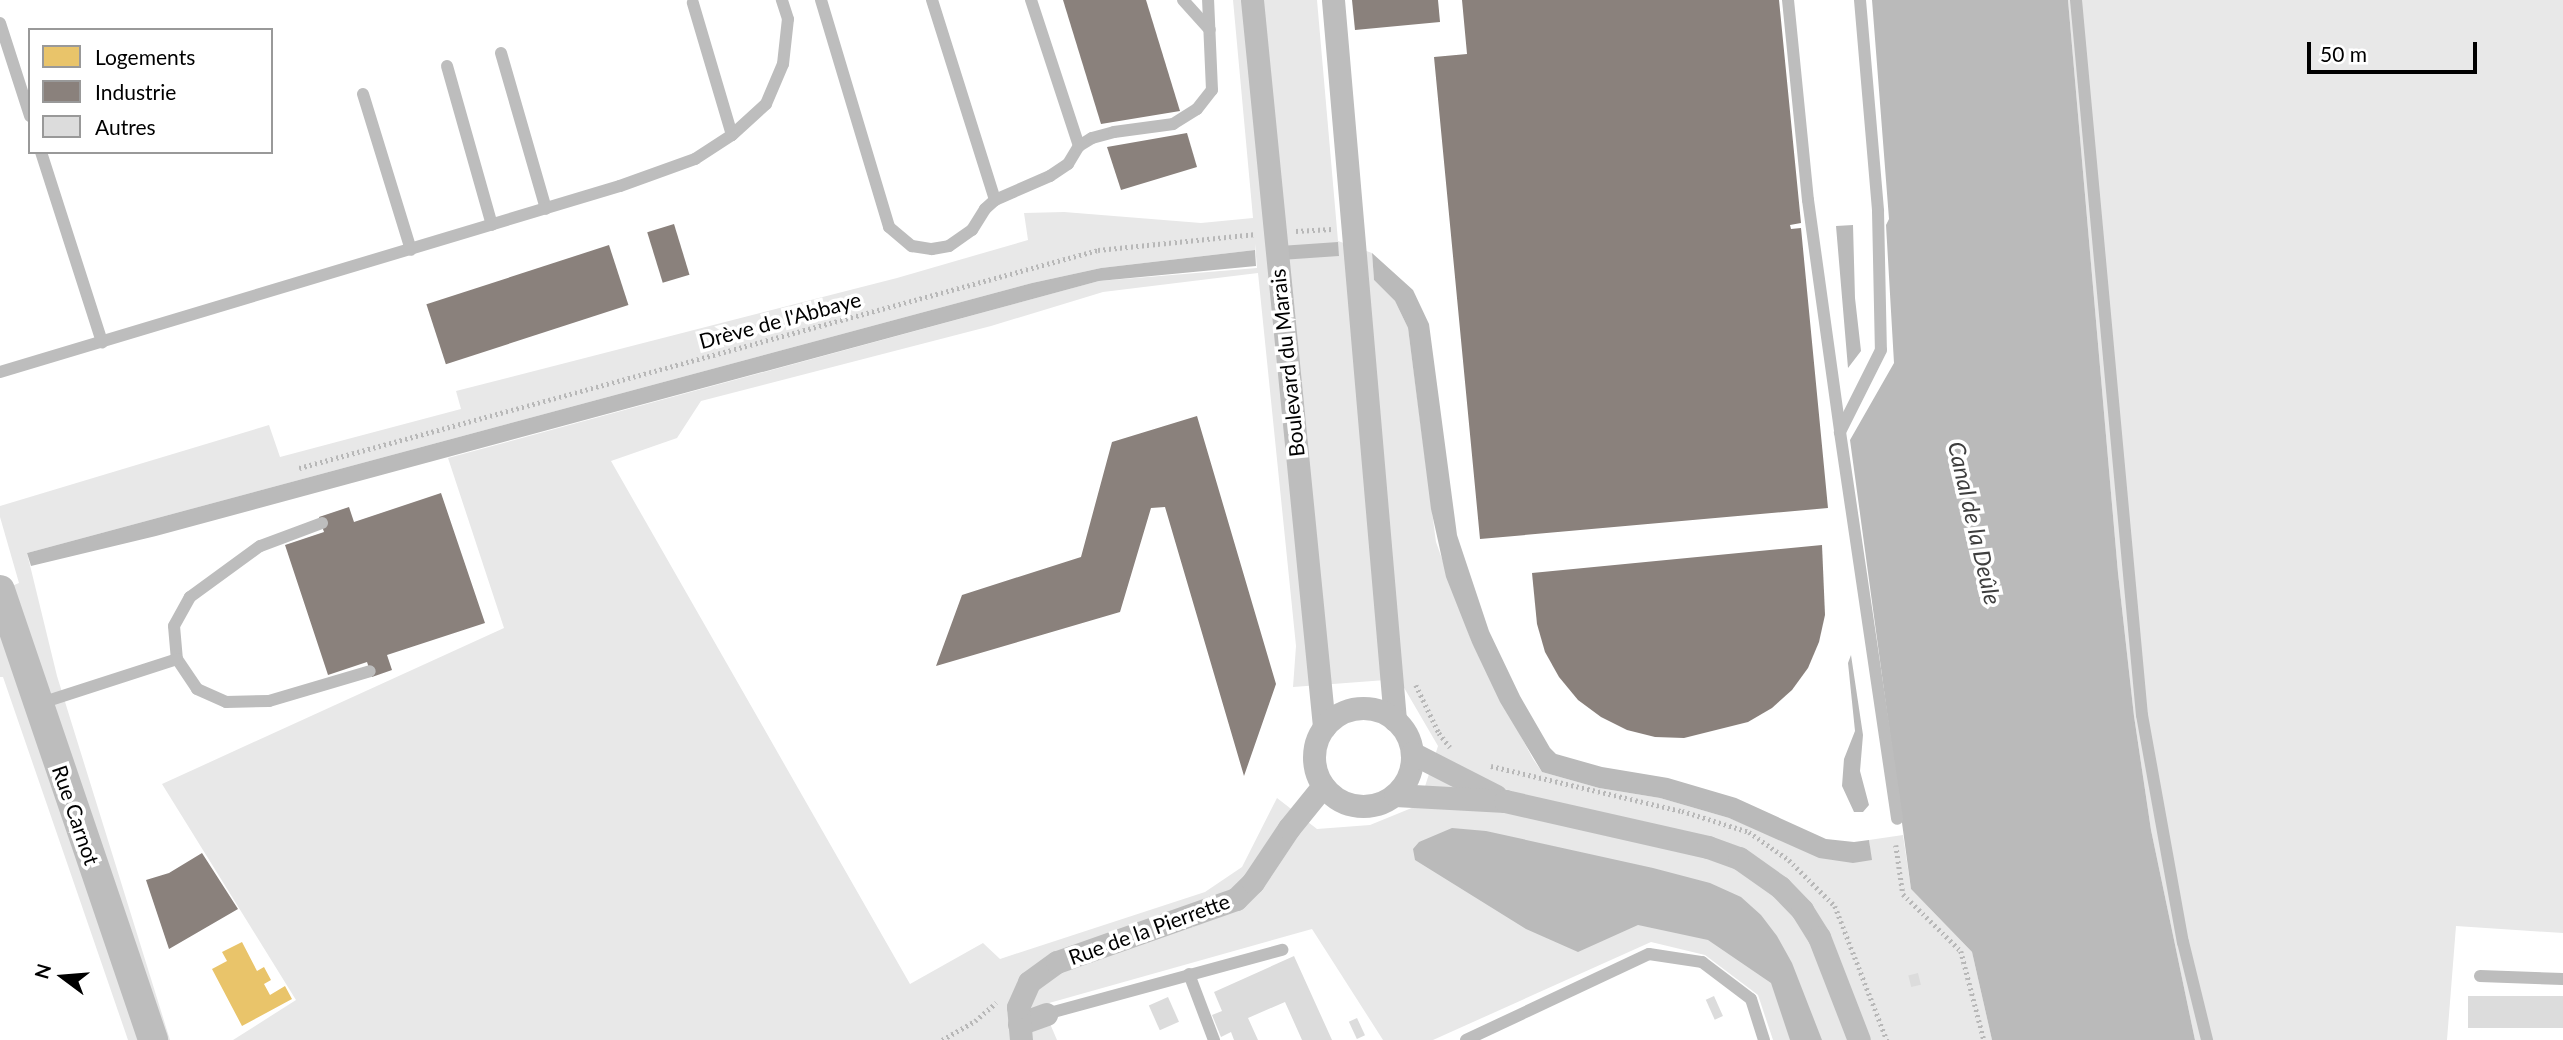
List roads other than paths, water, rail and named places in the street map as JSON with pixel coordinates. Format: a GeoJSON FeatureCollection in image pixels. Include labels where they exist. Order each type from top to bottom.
{"type":"FeatureCollection","features":[{"type":"Feature","properties":{"kind":"street","name":"Boulevard du Marais"},"geometry":{"type":"LineString","coordinates":[[1252,0],[1324,727]]}},
{"type":"Feature","properties":{"kind":"street"},"geometry":{"type":"LineString","coordinates":[[1333,0],[1355,227],[1395,720]]}},
{"type":"Feature","properties":{"kind":"street","name":"Rue Carnot"},"geometry":{"type":"LineString","coordinates":[[3,607],[153,1040]]}},
{"type":"Feature","properties":{"kind":"street"},"geometry":{"type":"LineString","coordinates":[[1350,710],[1381,712],[1395,720],[1409,741],[1412,753],[1405,783],[1395,794],[1381,803],[1365,807],[1349,805],[1322,786],[1313,756],[1324,727],[1336,716],[1350,710]]}},
{"type":"Feature","properties":{"kind":"street"},"geometry":{"type":"LineString","coordinates":[[1412,753],[1505,801]]}},
{"type":"Feature","properties":{"kind":"street","name":"Rue de la Pierrette"},"geometry":{"type":"LineString","coordinates":[[1020,1032],[1018,1007],[1023,993],[1029,982],[1057,962],[1236,899],[1253,882],[1322,786]]}},
{"type":"Feature","properties":{"kind":"street"},"geometry":{"type":"LineString","coordinates":[[1395,794],[1505,801],[1708,847],[1755,868],[1780,887],[1811,924],[1859,1040]]}},
{"type":"Feature","properties":{"kind":"street"},"geometry":{"type":"LineString","coordinates":[[1020,1032],[1046,1014]]}},
{"type":"Feature","properties":{"kind":"lane"},"geometry":{"type":"LineString","coordinates":[[0,372],[411,250],[695,159],[732,135],[766,104],[783,64],[788,19],[782,0]]}},
{"type":"Feature","properties":{"kind":"lane"},"geometry":{"type":"LineString","coordinates":[[821,0],[890,227],[898,237],[912,246],[932,249],[949,246],[972,230],[985,209],[995,200],[1049,176],[1068,164],[1079,146],[1092,138],[1114,132],[1172,124],[1197,109],[1212,90],[1208,0]]}},
{"type":"Feature","properties":{"kind":"lane"},"geometry":{"type":"LineString","coordinates":[[932,0],[995,200]]}},
{"type":"Feature","properties":{"kind":"lane"},"geometry":{"type":"LineString","coordinates":[[1031,0],[1079,146]]}},
{"type":"Feature","properties":{"kind":"lane"},"geometry":{"type":"LineString","coordinates":[[1183,0],[1210,30]]}},
{"type":"Feature","properties":{"kind":"lane"},"geometry":{"type":"LineString","coordinates":[[1788,0],[1808,200],[1897,819]]}},
{"type":"Feature","properties":{"kind":"lane"},"geometry":{"type":"LineString","coordinates":[[1840,432],[1881,350],[1878,211],[1860,0]]}},
{"type":"Feature","properties":{"kind":"lane"},"geometry":{"type":"LineString","coordinates":[[2076,0],[2142,715],[2183,942],[2207,1040]]}},
{"type":"Feature","properties":{"kind":"lane"},"geometry":{"type":"LineString","coordinates":[[694,3],[732,135]]}},
{"type":"Feature","properties":{"kind":"lane"},"geometry":{"type":"LineString","coordinates":[[0,23],[28,110]]}},
{"type":"Feature","properties":{"kind":"lane"},"geometry":{"type":"LineString","coordinates":[[501,53],[546,208]]}},
{"type":"Feature","properties":{"kind":"lane"},"geometry":{"type":"LineString","coordinates":[[447,66],[492,225]]}},
{"type":"Feature","properties":{"kind":"lane"},"geometry":{"type":"LineString","coordinates":[[363,94],[411,250]]}},
{"type":"Feature","properties":{"kind":"lane"},"geometry":{"type":"LineString","coordinates":[[42,154],[102,342]]}},
{"type":"Feature","properties":{"kind":"lane"},"geometry":{"type":"LineString","coordinates":[[321,523],[260,546],[190,597],[174,626],[177,659],[197,688],[226,702],[269,701],[370,671]]}},
{"type":"Feature","properties":{"kind":"lane"},"geometry":{"type":"LineString","coordinates":[[38,704],[177,659]]}},
{"type":"Feature","properties":{"kind":"lane"},"geometry":{"type":"LineString","coordinates":[[1046,1014],[1282,950]]}},
{"type":"Feature","properties":{"kind":"lane"},"geometry":{"type":"LineString","coordinates":[[1465,1040],[1493,1034],[1649,954],[1702,962],[1712,969],[1751,999],[1764,1040]]}},
{"type":"Feature","properties":{"kind":"lane"},"geometry":{"type":"LineString","coordinates":[[1189,974],[1214,1040]]}},
{"type":"Feature","properties":{"kind":"lane"},"geometry":{"type":"LineString","coordinates":[[2480,976],[2563,979]]}},
{"type":"Feature","properties":{"kind":"water","name":"Canal de la Deûle"},"geometry":{"type":"Polygon","coordinates":[[[1872,0],[2068,0],[2118,573],[2134,716],[2151,830],[2195,1040],[1992,1040],[1972,952],[1911,889],[1850,440],[1894,363],[1886,225],[1889,219],[1872,0]]]}},
{"type":"Feature","properties":{"kind":"water"},"geometry":{"type":"Polygon","coordinates":[[[1853,225],[1855,298],[1861,351],[1848,368],[1836,226],[1853,225]]]}},
{"type":"Feature","properties":{"kind":"water"},"geometry":{"type":"Polygon","coordinates":[[[1338,242],[1339,256],[1288,260],[1287,246],[1338,242]]]}},
{"type":"Feature","properties":{"kind":"water"},"geometry":{"type":"Polygon","coordinates":[[[1255,250],[1256,266],[1099,281],[156,536],[31,566],[27,553],[1032,283],[1101,268],[1255,250]]]}},
{"type":"Feature","properties":{"kind":"water"},"geometry":{"type":"Polygon","coordinates":[[[1372,253],[1413,290],[1429,324],[1457,535],[1489,631],[1520,696],[1550,748],[1556,754],[1602,767],[1668,778],[1736,798],[1826,839],[1854,842],[1869,840],[1872,860],[1853,863],[1819,858],[1729,818],[1660,798],[1599,788],[1542,772],[1500,702],[1472,643],[1446,577],[1431,509],[1408,328],[1395,301],[1374,280],[1372,253]]]}},
{"type":"Feature","properties":{"kind":"water"},"geometry":{"type":"Polygon","coordinates":[[[1851,655],[1863,735],[1860,771],[1869,805],[1863,812],[1854,812],[1842,786],[1844,759],[1855,731],[1848,663],[1851,655]]]}},
{"type":"Feature","properties":{"kind":"water"},"geometry":{"type":"Polygon","coordinates":[[[1452,828],[1486,831],[1653,868],[1710,883],[1741,897],[1761,915],[1777,936],[1792,963],[1822,1040],[1790,1040],[1771,983],[1708,940],[1638,925],[1578,952],[1526,929],[1415,860],[1413,849],[1419,842],[1452,828]]]}}]}
